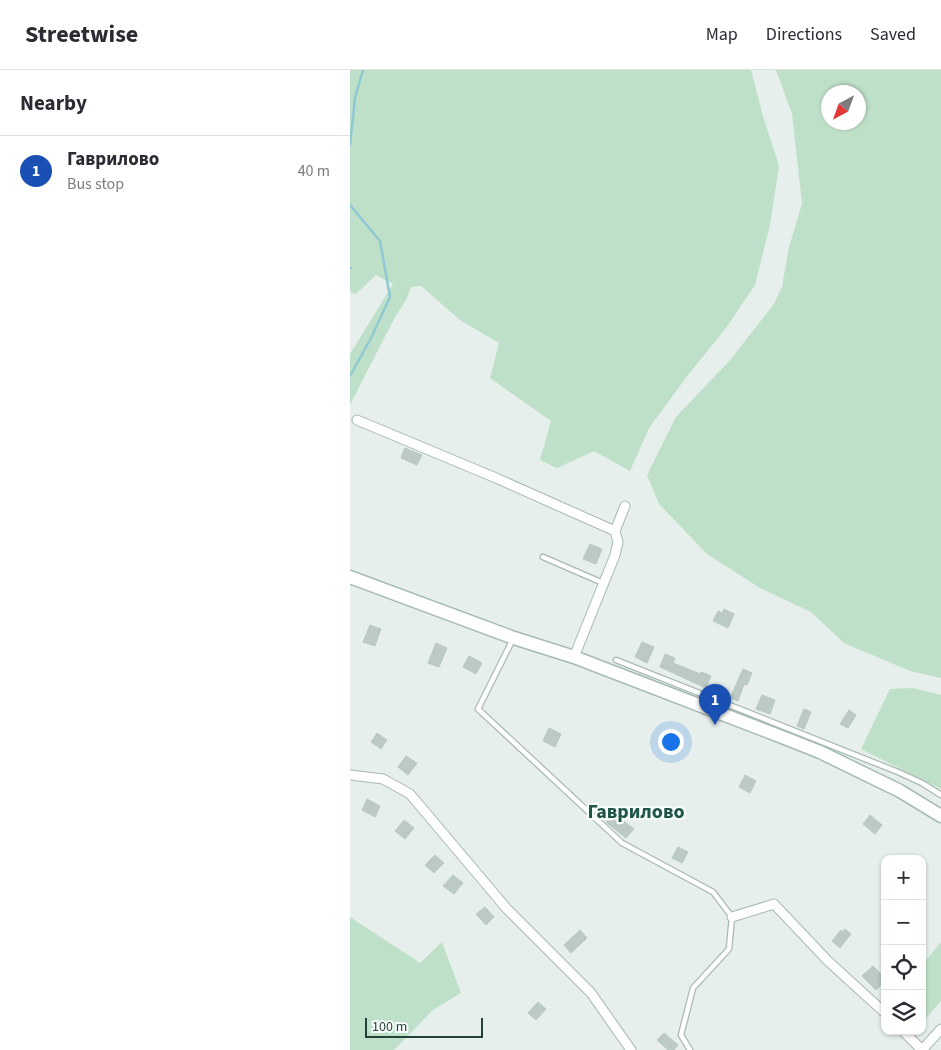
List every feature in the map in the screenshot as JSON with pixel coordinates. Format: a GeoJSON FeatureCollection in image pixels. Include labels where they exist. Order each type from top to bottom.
{"type":"FeatureCollection","features":[{"type":"Feature","properties":{"kind":"street"},"geometry":{"type":"LineString","coordinates":[[357,420],[496,478],[615,531]]}},
{"type":"Feature","properties":{"kind":"street"},"geometry":{"type":"LineString","coordinates":[[574,657],[615,555],[618,542],[615,531],[625,506]]}},
{"type":"Feature","properties":{"kind":"street"},"geometry":{"type":"LineString","coordinates":[[350,577],[514,638],[574,657],[820,752],[900,791],[941,816]]}},
{"type":"Feature","properties":{"kind":"street"},"geometry":{"type":"LineString","coordinates":[[350,775],[383,779],[410,794],[507,909],[591,993],[631,1050]]}},
{"type":"Feature","properties":{"kind":"street"},"geometry":{"type":"LineString","coordinates":[[732,916],[774,904],[828,961],[881,1009]]}},
{"type":"Feature","properties":{"kind":"street"},"geometry":{"type":"LineString","coordinates":[[907,1035],[922,1050],[941,1029]]}},
{"type":"Feature","properties":{"kind":"lane"},"geometry":{"type":"LineString","coordinates":[[543,557],[603,582]]}},
{"type":"Feature","properties":{"kind":"lane"},"geometry":{"type":"LineString","coordinates":[[514,638],[478,709],[622,844],[713,892],[732,916],[730,949],[693,988],[681,1035],[690,1050]]}},
{"type":"Feature","properties":{"kind":"lane"},"geometry":{"type":"LineString","coordinates":[[616,660],[898,772],[922,783],[941,795]]}},
{"type":"Feature","properties":{"kind":"green space"},"geometry":{"type":"Polygon","coordinates":[[[350,70],[751,70],[779,166],[770,225],[755,285],[726,328],[649,428],[630,471],[594,451],[557,468],[540,460],[551,421],[490,378],[499,343],[460,320],[421,286],[411,287],[406,300],[395,317],[350,405],[350,354],[393,284],[376,275],[356,294],[350,292],[350,70]]]}},
{"type":"Feature","properties":{"kind":"green space"},"geometry":{"type":"Polygon","coordinates":[[[776,70],[941,70],[941,678],[910,671],[844,643],[811,612],[760,588],[707,554],[659,504],[647,475],[676,417],[731,359],[774,304],[782,287],[789,247],[802,204],[792,114],[776,70]]]}},
{"type":"Feature","properties":{"kind":"green space"},"geometry":{"type":"Polygon","coordinates":[[[913,688],[941,695],[941,789],[861,749],[890,689],[913,688]]]}},
{"type":"Feature","properties":{"kind":"green space"},"geometry":{"type":"Polygon","coordinates":[[[350,917],[420,963],[442,942],[461,993],[433,1010],[394,1050],[350,1050],[350,917]]]}},
{"type":"Feature","properties":{"kind":"green space"},"geometry":{"type":"Polygon","coordinates":[[[941,942],[941,1001],[926,1018],[926,990],[926,960],[941,942]]]}},
{"type":"Feature","properties":{"kind":"building"},"geometry":{"type":"Polygon","coordinates":[[[405,448],[422,455],[417,465],[401,458],[405,448]]]}},
{"type":"Feature","properties":{"kind":"building"},"geometry":{"type":"Polygon","coordinates":[[[590,544],[602,549],[596,564],[583,559],[590,544]]]}},
{"type":"Feature","properties":{"kind":"building"},"geometry":{"type":"Polygon","coordinates":[[[724,609],[734,614],[728,628],[713,621],[718,611],[722,613],[724,609]]]}},
{"type":"Feature","properties":{"kind":"building"},"geometry":{"type":"Polygon","coordinates":[[[370,625],[381,629],[375,646],[363,642],[370,625]]]}},
{"type":"Feature","properties":{"kind":"building"},"geometry":{"type":"Polygon","coordinates":[[[642,642],[654,647],[647,663],[635,657],[642,642]]]}},
{"type":"Feature","properties":{"kind":"building"},"geometry":{"type":"Polygon","coordinates":[[[436,643],[447,648],[439,667],[428,663],[436,643]]]}},
{"type":"Feature","properties":{"kind":"building"},"geometry":{"type":"Polygon","coordinates":[[[665,654],[675,658],[673,663],[700,674],[701,672],[711,676],[706,688],[660,667],[665,654]]]}},
{"type":"Feature","properties":{"kind":"building"},"geometry":{"type":"Polygon","coordinates":[[[469,656],[482,663],[476,674],[463,667],[469,656]]]}},
{"type":"Feature","properties":{"kind":"building"},"geometry":{"type":"Polygon","coordinates":[[[743,669],[752,673],[747,685],[744,684],[738,701],[730,698],[743,669]]]}},
{"type":"Feature","properties":{"kind":"building"},"geometry":{"type":"Polygon","coordinates":[[[762,695],[775,700],[770,714],[756,709],[762,695]]]}},
{"type":"Feature","properties":{"kind":"building"},"geometry":{"type":"Polygon","coordinates":[[[804,709],[811,712],[804,729],[797,726],[804,709]]]}},
{"type":"Feature","properties":{"kind":"building"},"geometry":{"type":"Polygon","coordinates":[[[849,710],[856,715],[848,728],[840,724],[849,710]]]}},
{"type":"Feature","properties":{"kind":"building"},"geometry":{"type":"Polygon","coordinates":[[[549,728],[561,734],[555,747],[543,741],[549,728]]]}},
{"type":"Feature","properties":{"kind":"building"},"geometry":{"type":"Polygon","coordinates":[[[377,733],[387,740],[381,749],[371,742],[377,733]]]}},
{"type":"Feature","properties":{"kind":"building"},"geometry":{"type":"Polygon","coordinates":[[[406,756],[417,763],[408,775],[398,767],[406,756]]]}},
{"type":"Feature","properties":{"kind":"building"},"geometry":{"type":"Polygon","coordinates":[[[745,775],[756,781],[750,793],[739,787],[745,775]]]}},
{"type":"Feature","properties":{"kind":"building"},"geometry":{"type":"Polygon","coordinates":[[[367,799],[380,806],[375,817],[362,810],[367,799]]]}},
{"type":"Feature","properties":{"kind":"building"},"geometry":{"type":"Polygon","coordinates":[[[613,813],[634,829],[626,838],[606,822],[613,813]]]}},
{"type":"Feature","properties":{"kind":"building"},"geometry":{"type":"Polygon","coordinates":[[[870,815],[882,825],[875,834],[863,824],[870,815]]]}},
{"type":"Feature","properties":{"kind":"building"},"geometry":{"type":"Polygon","coordinates":[[[404,820],[414,828],[405,839],[395,831],[404,820]]]}},
{"type":"Feature","properties":{"kind":"building"},"geometry":{"type":"Polygon","coordinates":[[[678,847],[688,852],[682,863],[672,858],[678,847]]]}},
{"type":"Feature","properties":{"kind":"building"},"geometry":{"type":"Polygon","coordinates":[[[435,855],[444,863],[434,873],[425,865],[435,855]]]}},
{"type":"Feature","properties":{"kind":"building"},"geometry":{"type":"Polygon","coordinates":[[[453,875],[463,883],[454,894],[443,886],[453,875]]]}},
{"type":"Feature","properties":{"kind":"building"},"geometry":{"type":"Polygon","coordinates":[[[485,907],[494,917],[486,925],[476,914],[485,907]]]}},
{"type":"Feature","properties":{"kind":"building"},"geometry":{"type":"Polygon","coordinates":[[[845,929],[851,934],[840,948],[832,941],[841,930],[843,932],[845,929]]]}},
{"type":"Feature","properties":{"kind":"building"},"geometry":{"type":"Polygon","coordinates":[[[580,930],[587,938],[571,953],[564,945],[580,930]]]}},
{"type":"Feature","properties":{"kind":"building"},"geometry":{"type":"Polygon","coordinates":[[[873,966],[881,974],[881,985],[876,990],[862,976],[873,966]]]}},
{"type":"Feature","properties":{"kind":"building"},"geometry":{"type":"Polygon","coordinates":[[[538,1002],[546,1009],[536,1020],[528,1013],[538,1002]]]}},
{"type":"Feature","properties":{"kind":"building"},"geometry":{"type":"Polygon","coordinates":[[[664,1033],[678,1045],[674,1050],[668,1050],[657,1040],[664,1033]]]}},
{"type":"Feature","properties":{"kind":"waterway"},"geometry":{"type":"LineString","coordinates":[[350,145],[355,98],[363,70]]}},
{"type":"Feature","properties":{"kind":"waterway"},"geometry":{"type":"LineString","coordinates":[[350,205],[380,241],[390,297],[371,338],[350,376]]}},
{"type":"Feature","properties":{"kind":"place","name":"Гаврилово"},"geometry":{"type":"Point","coordinates":[715,725]}},
{"type":"Feature","properties":{"kind":"district","name":"Гаврилово"},"geometry":{"type":"Point","coordinates":[636,811]}}]}
